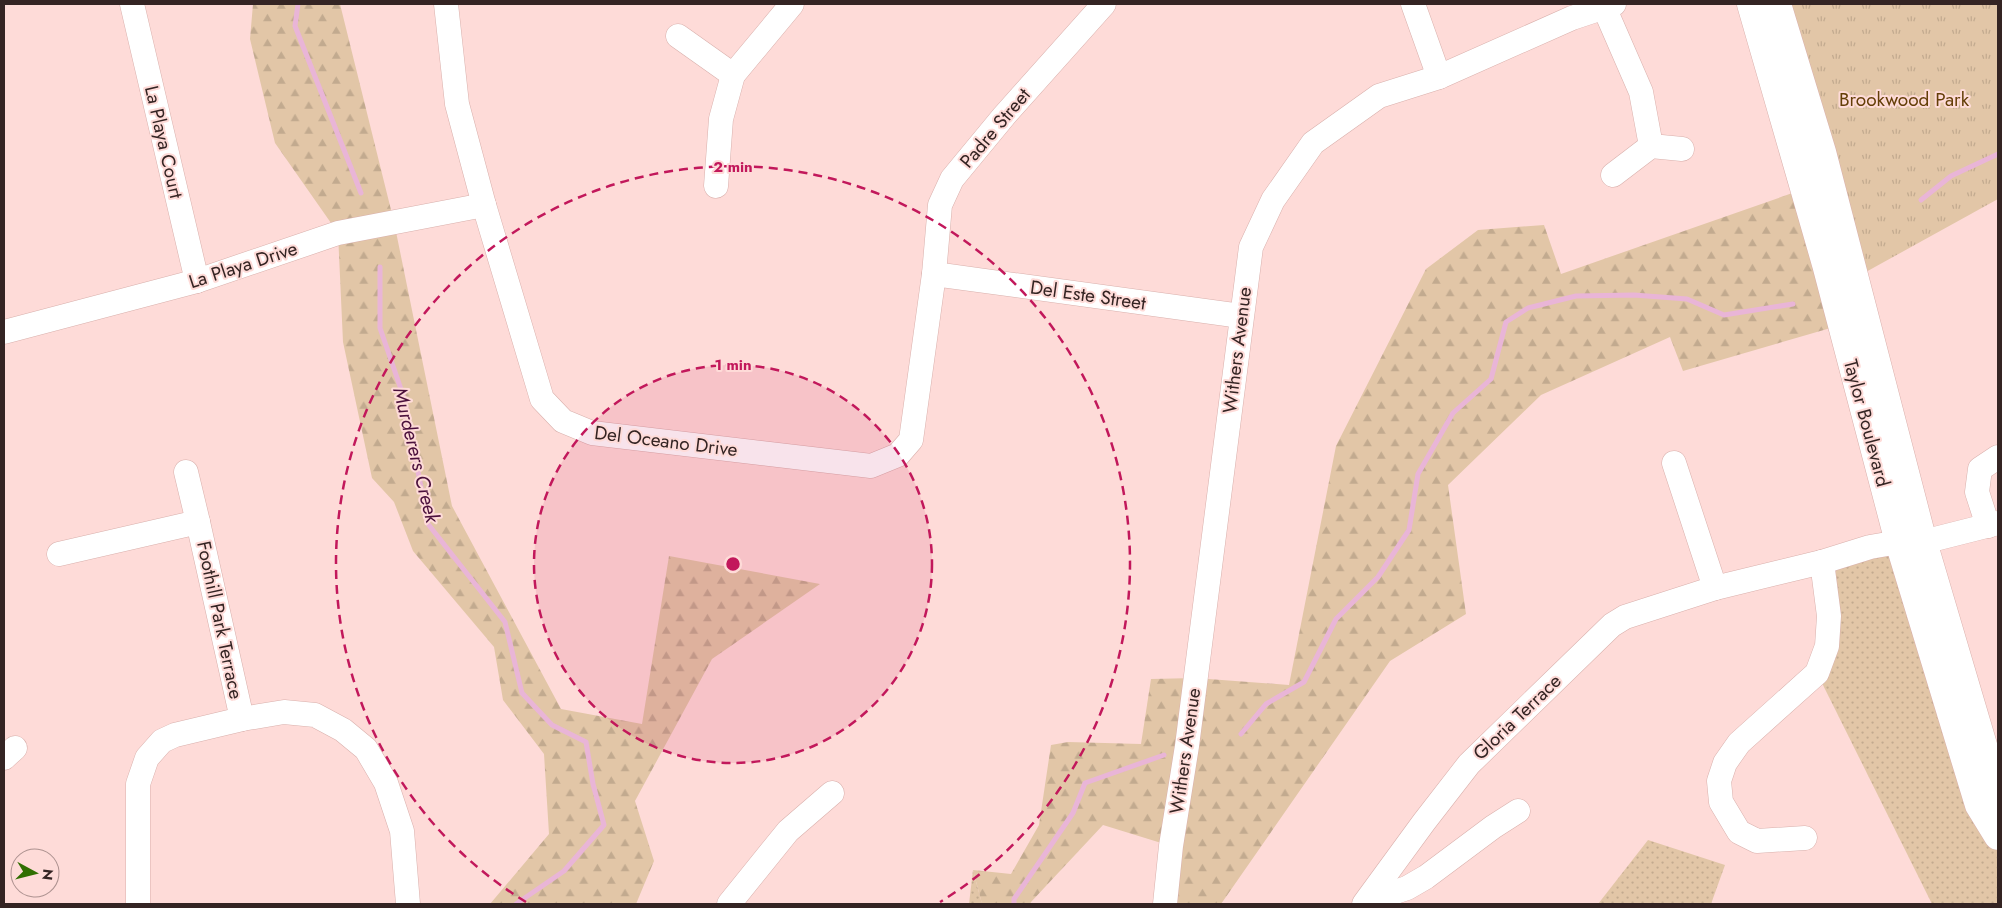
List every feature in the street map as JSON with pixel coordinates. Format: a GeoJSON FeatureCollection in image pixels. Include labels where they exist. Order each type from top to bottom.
{"type":"FeatureCollection","features":[{"type":"Feature","properties":{"kind":"main road","name":"Taylor Boulevard"},"geometry":{"type":"LineString","coordinates":[[1751,4],[1826,264],[1911,542],[1998,796]]}},
{"type":"Feature","properties":{"kind":"main road","name":"Taylor Boulevard"},"geometry":{"type":"LineString","coordinates":[[1777,4],[1822,152],[1911,542],[1980,805],[1998,836]]}},
{"type":"Feature","properties":{"kind":"street","name":"La Playa Court"},"geometry":{"type":"LineString","coordinates":[[132,4],[196,281]]}},
{"type":"Feature","properties":{"kind":"street","name":"Del Oceano Drive"},"geometry":{"type":"LineString","coordinates":[[446,4],[457,104],[484,205],[542,398],[563,421],[592,433],[871,466],[898,455],[911,440],[934,274]]}},
{"type":"Feature","properties":{"kind":"street"},"geometry":{"type":"LineString","coordinates":[[716,186],[721,119],[733,75],[792,4]]}},
{"type":"Feature","properties":{"kind":"street","name":"Padre Street"},"geometry":{"type":"LineString","coordinates":[[934,274],[940,205],[952,179],[1004,116],[1104,4]]}},
{"type":"Feature","properties":{"kind":"street"},"geometry":{"type":"LineString","coordinates":[[1413,4],[1439,77]]}},
{"type":"Feature","properties":{"kind":"street"},"geometry":{"type":"LineString","coordinates":[[1609,5],[1641,92],[1650,146]]}},
{"type":"Feature","properties":{"kind":"street","name":"Withers Avenue"},"geometry":{"type":"LineString","coordinates":[[1164,904],[1188,740],[1250,247],[1273,200],[1313,143],[1379,96],[1439,77],[1572,18],[1609,5]]}},
{"type":"Feature","properties":{"kind":"street"},"geometry":{"type":"LineString","coordinates":[[678,36],[733,75]]}},
{"type":"Feature","properties":{"kind":"street"},"geometry":{"type":"LineString","coordinates":[[1612,175],[1650,146],[1682,149]]}},
{"type":"Feature","properties":{"kind":"street","name":"La Playa Drive"},"geometry":{"type":"LineString","coordinates":[[4,332],[196,281],[338,233],[484,205]]}},
{"type":"Feature","properties":{"kind":"street","name":"Del Este Street"},"geometry":{"type":"LineString","coordinates":[[934,274],[1241,316]]}},
{"type":"Feature","properties":{"kind":"street"},"geometry":{"type":"LineString","coordinates":[[1993,524],[1977,492],[1980,469],[1998,457]]}},
{"type":"Feature","properties":{"kind":"street"},"geometry":{"type":"LineString","coordinates":[[1674,463],[1715,588]]}},
{"type":"Feature","properties":{"kind":"street","name":"Foothill Park Terrace"},"geometry":{"type":"LineString","coordinates":[[186,472],[242,719]]}},
{"type":"Feature","properties":{"kind":"street","name":"Foothill Park Terrace"},"geometry":{"type":"LineString","coordinates":[[59,554],[198,522]]}},
{"type":"Feature","properties":{"kind":"street","name":"Gloria Terrace"},"geometry":{"type":"LineString","coordinates":[[1370,898],[1424,822],[1469,764],[1612,625],[1625,617],[1715,588],[1822,562],[1870,547],[1911,542],[1993,524]]}},
{"type":"Feature","properties":{"kind":"street"},"geometry":{"type":"LineString","coordinates":[[1805,838],[1758,841],[1739,832],[1721,802],[1719,781],[1725,763],[1739,743],[1817,673],[1827,646],[1829,616],[1822,562]]}},
{"type":"Feature","properties":{"kind":"street"},"geometry":{"type":"LineString","coordinates":[[138,904],[138,784],[147,758],[162,741],[175,735],[242,719],[284,712],[316,716],[343,730],[366,749],[386,783],[402,831],[408,904]]}},
{"type":"Feature","properties":{"kind":"street"},"geometry":{"type":"LineString","coordinates":[[729,904],[788,831],[832,793]]}},
{"type":"Feature","properties":{"kind":"street"},"geometry":{"type":"LineString","coordinates":[[1370,898],[1407,888],[1426,877],[1493,827],[1518,811]]}},
{"type":"Feature","properties":{"kind":"green space"},"geometry":{"type":"Polygon","coordinates":[[[253,4],[340,4],[394,222],[452,506],[561,709],[642,724],[669,556],[820,584],[712,659],[635,801],[654,861],[636,904],[490,904],[549,834],[544,754],[503,700],[494,647],[413,551],[394,502],[372,478],[343,342],[338,233],[275,143],[250,39],[253,4]]]}},
{"type":"Feature","properties":{"kind":"green space","name":"Brookwood Park"},"geometry":{"type":"Polygon","coordinates":[[[1777,4],[1998,4],[1998,199],[1855,278],[1777,4]]]}},
{"type":"Feature","properties":{"kind":"green space"},"geometry":{"type":"Polygon","coordinates":[[[1804,189],[1841,325],[1683,371],[1670,337],[1541,395],[1448,485],[1466,614],[1390,661],[1221,904],[1165,904],[1171,846],[1103,825],[1030,904],[982,904],[973,870],[1011,874],[1039,825],[1051,745],[1068,742],[1141,744],[1151,679],[1195,678],[1289,685],[1336,446],[1426,269],[1478,230],[1544,225],[1561,274],[1804,189]]]}},
{"type":"Feature","properties":{"kind":"green space"},"geometry":{"type":"Polygon","coordinates":[[[1899,542],[1998,836],[1998,904],[1932,904],[1817,673],[1822,562],[1899,542]]]}},
{"type":"Feature","properties":{"kind":"green space"},"geometry":{"type":"Polygon","coordinates":[[[1648,840],[1725,865],[1711,904],[1598,904],[1648,840]]]}},
{"type":"Feature","properties":{"kind":"green space"},"geometry":{"type":"Polygon","coordinates":[[[973,870],[982,904],[969,904],[973,870]]]}},
{"type":"Feature","properties":{"kind":"waterway","name":"Murderers Creek"},"geometry":{"type":"LineString","coordinates":[[298,4],[295,26],[361,193]]}},
{"type":"Feature","properties":{"kind":"waterway"},"geometry":{"type":"LineString","coordinates":[[1921,200],[1951,176],[1998,154]]}},
{"type":"Feature","properties":{"kind":"waterway","name":"Murderers Creek"},"geometry":{"type":"LineString","coordinates":[[380,267],[380,328],[404,398],[428,524],[505,622],[522,693],[552,725],[586,742],[593,784],[604,825],[564,871],[516,904]]}},
{"type":"Feature","properties":{"kind":"waterway"},"geometry":{"type":"LineString","coordinates":[[1241,734],[1266,704],[1304,682],[1336,619],[1378,577],[1409,530],[1418,474],[1453,413],[1491,379],[1506,322],[1528,308],[1576,296],[1634,295],[1687,299],[1724,315],[1793,304]]}},
{"type":"Feature","properties":{"kind":"waterway"},"geometry":{"type":"LineString","coordinates":[[1014,904],[1014,899],[1073,813],[1085,783],[1164,755]]}}]}
